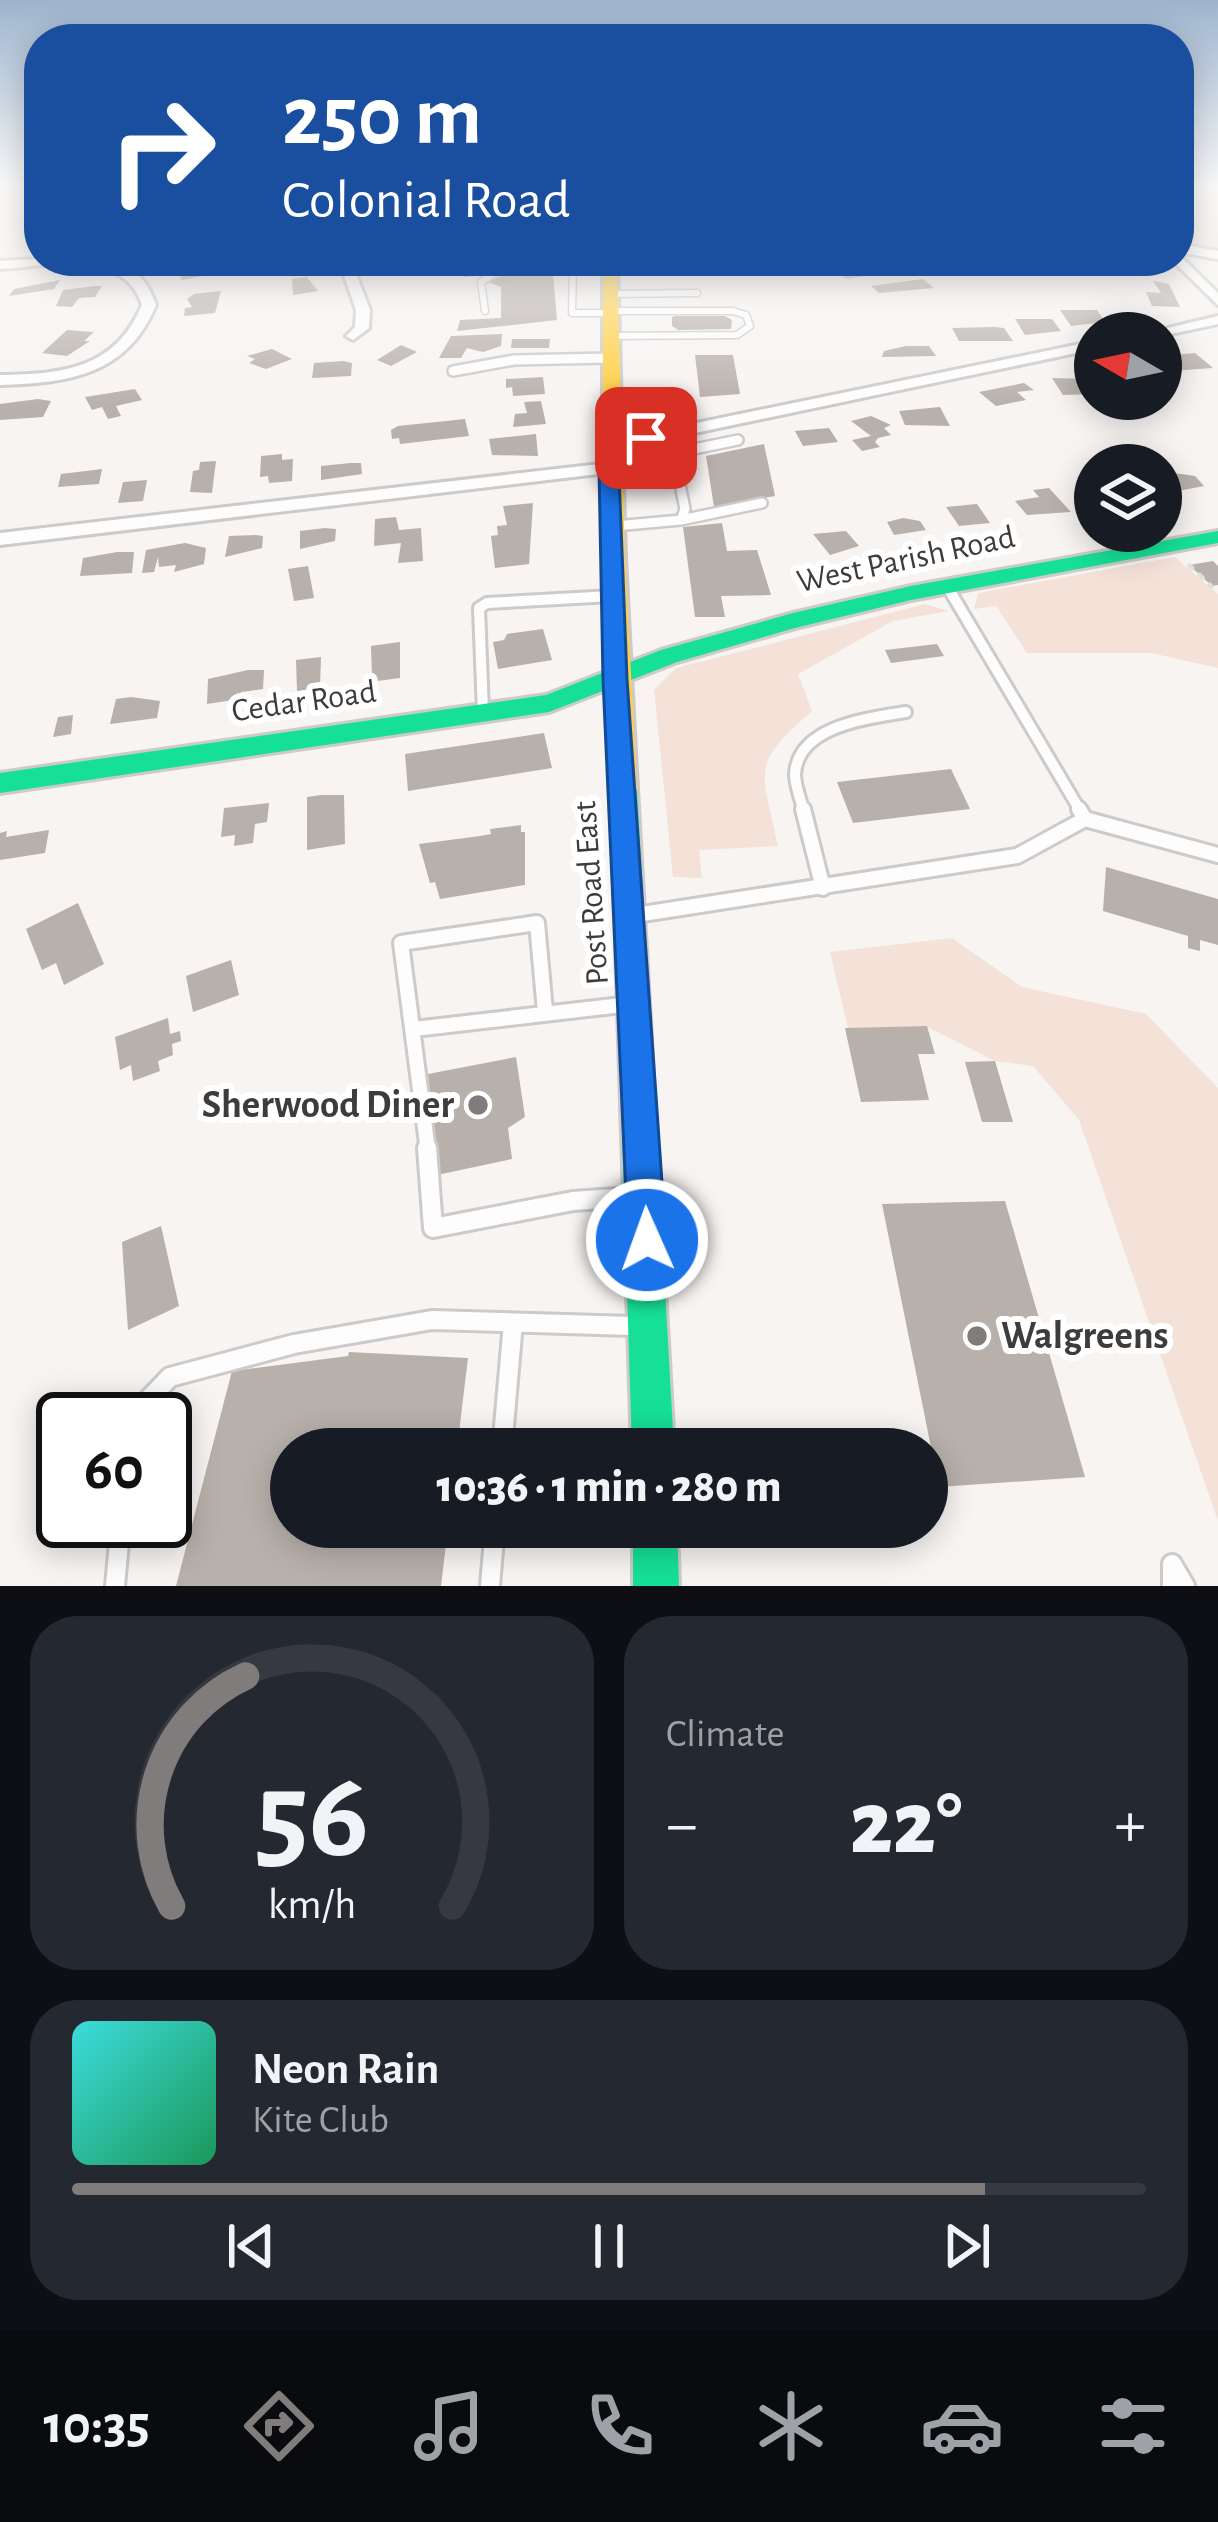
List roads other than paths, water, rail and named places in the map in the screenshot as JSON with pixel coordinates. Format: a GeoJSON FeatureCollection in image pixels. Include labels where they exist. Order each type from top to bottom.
{"type":"FeatureCollection","features":[{"type":"Feature","properties":{"kind":"main road","name":"Post Road East"},"geometry":{"type":"LineString","coordinates":[[610,276],[609,526],[646,1196],[653,1428]]}},
{"type":"Feature","properties":{"kind":"main road","name":"West Parish Road"},"geometry":{"type":"LineString","coordinates":[[615,679],[669,656],[793,620],[947,586],[1218,537]]}},
{"type":"Feature","properties":{"kind":"main road","name":"Cedar Road"},"geometry":{"type":"LineString","coordinates":[[0,783],[549,704],[615,679]]}},
{"type":"Feature","properties":{"kind":"main road"},"geometry":{"type":"LineString","coordinates":[[655,1548],[656,1586]]}},
{"type":"Feature","properties":{"kind":"street"},"geometry":{"type":"LineString","coordinates":[[0,380],[55,379],[93,368],[134,334],[149,305],[137,276]]}},
{"type":"Feature","properties":{"kind":"street"},"geometry":{"type":"LineString","coordinates":[[351,276],[363,310],[362,328],[353,336]]}},
{"type":"Feature","properties":{"kind":"street"},"geometry":{"type":"LineString","coordinates":[[1194,276],[1218,301]]}},
{"type":"Feature","properties":{"kind":"street"},"geometry":{"type":"LineString","coordinates":[[1182,327],[1218,320]]}},
{"type":"Feature","properties":{"kind":"street"},"geometry":{"type":"LineString","coordinates":[[0,538],[609,457],[1074,350]]}},
{"type":"Feature","properties":{"kind":"lane"},"geometry":{"type":"LineString","coordinates":[[485,311],[481,282],[490,276]]}},
{"type":"Feature","properties":{"kind":"lane"},"geometry":{"type":"LineString","coordinates":[[570,276],[572,313],[653,335],[737,335],[750,326],[740,312],[609,322]]}},
{"type":"Feature","properties":{"kind":"lane"},"geometry":{"type":"LineString","coordinates":[[454,371],[514,360],[697,293]]}},
{"type":"Feature","properties":{"kind":"lane"},"geometry":{"type":"LineString","coordinates":[[668,462],[684,451],[738,440]]}},
{"type":"Feature","properties":{"kind":"lane"},"geometry":{"type":"LineString","coordinates":[[609,457],[676,465],[685,509],[681,520]]}},
{"type":"Feature","properties":{"kind":"lane"},"geometry":{"type":"LineString","coordinates":[[609,526],[681,520],[762,503]]}},
{"type":"Feature","properties":{"kind":"lane"},"geometry":{"type":"LineString","coordinates":[[947,586],[1085,818],[1218,855]]}},
{"type":"Feature","properties":{"kind":"lane"},"geometry":{"type":"LineString","coordinates":[[483,712],[479,608],[487,603],[612,596]]}},
{"type":"Feature","properties":{"kind":"lane"},"geometry":{"type":"LineString","coordinates":[[823,888],[798,792],[796,762],[808,746],[830,731],[906,712]]}},
{"type":"Feature","properties":{"kind":"lane"},"geometry":{"type":"LineString","coordinates":[[629,916],[1017,856],[1085,818]]}},
{"type":"Feature","properties":{"kind":"lane"},"geometry":{"type":"LineString","coordinates":[[545,1011],[537,923],[401,944],[433,1228],[573,1201],[646,1196]]}},
{"type":"Feature","properties":{"kind":"lane"},"geometry":{"type":"LineString","coordinates":[[414,1029],[635,1004]]}},
{"type":"Feature","properties":{"kind":"lane"},"geometry":{"type":"LineString","coordinates":[[156,1392],[170,1378],[294,1345],[432,1320],[651,1327]]}},
{"type":"Feature","properties":{"kind":"lane"},"geometry":{"type":"LineString","coordinates":[[504,1428],[512,1323]]}},
{"type":"Feature","properties":{"kind":"lane"},"geometry":{"type":"LineString","coordinates":[[115,1586],[119,1548]]}},
{"type":"Feature","properties":{"kind":"lane"},"geometry":{"type":"LineString","coordinates":[[490,1586],[493,1548]]}},
{"type":"Feature","properties":{"kind":"lane"},"geometry":{"type":"LineString","coordinates":[[1172,1586],[1172,1564],[1185,1586]]}},
{"type":"Feature","properties":{"kind":"place","name":"Sherwood Diner"},"geometry":{"type":"Point","coordinates":[478,1105]}},
{"type":"Feature","properties":{"kind":"place","name":"Walgreens"},"geometry":{"type":"Point","coordinates":[977,1336]}}]}
